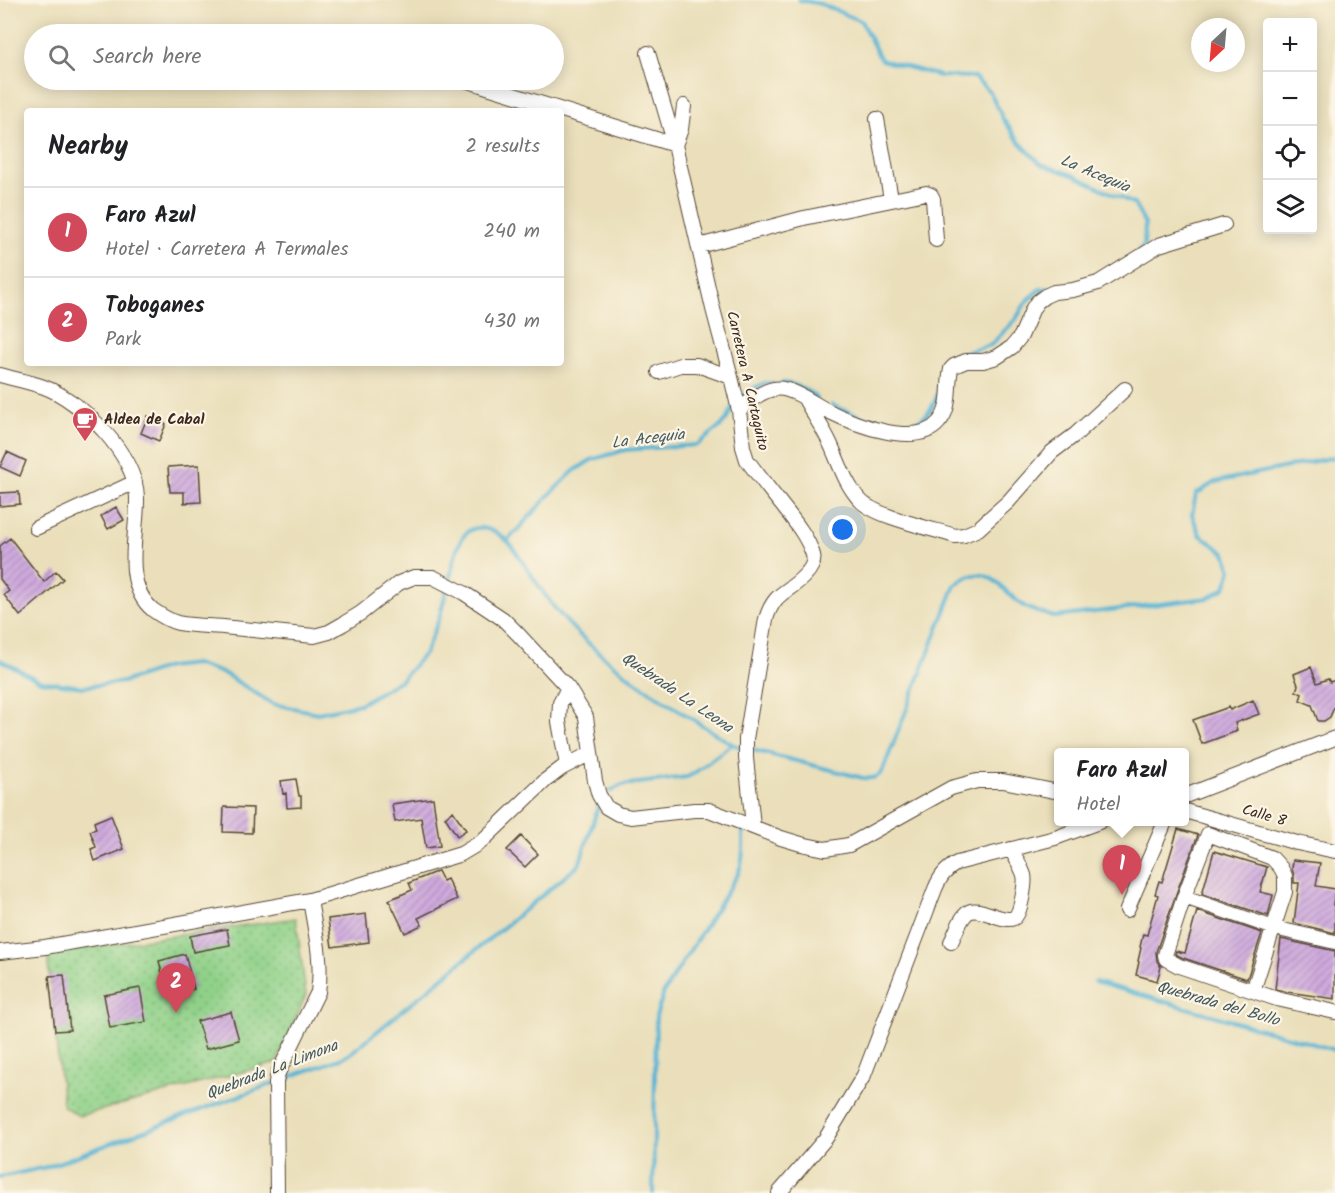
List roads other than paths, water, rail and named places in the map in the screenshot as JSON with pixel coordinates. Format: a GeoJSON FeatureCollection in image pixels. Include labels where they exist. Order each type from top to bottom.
{"type":"FeatureCollection","features":[{"type":"Feature","properties":{"kind":"street","name":"Carretera A Cartaguito"},"geometry":{"type":"LineString","coordinates":[[648,53],[675,145],[739,410],[743,447],[747,460],[799,528],[814,556],[807,573],[799,582],[778,595],[766,619],[746,739],[753,826]]}},
{"type":"Feature","properties":{"kind":"street"},"geometry":{"type":"LineString","coordinates":[[497,90],[555,108]]}},
{"type":"Feature","properties":{"kind":"street"},"geometry":{"type":"LineString","coordinates":[[564,111],[675,145],[681,129],[684,106]]}},
{"type":"Feature","properties":{"kind":"street"},"geometry":{"type":"LineString","coordinates":[[877,119],[891,199]]}},
{"type":"Feature","properties":{"kind":"street"},"geometry":{"type":"LineString","coordinates":[[699,246],[804,218],[926,193],[933,199],[936,240]]}},
{"type":"Feature","properties":{"kind":"street"},"geometry":{"type":"LineString","coordinates":[[739,410],[755,397],[775,388],[787,390],[829,412],[872,429],[905,435],[927,431],[940,421],[948,404],[951,369],[966,361],[983,361],[998,357],[1012,347],[1021,336],[1033,308],[1045,296],[1098,283],[1159,245],[1224,225]]}},
{"type":"Feature","properties":{"kind":"street"},"geometry":{"type":"LineString","coordinates":[[659,372],[680,365],[697,365],[731,377]]}},
{"type":"Feature","properties":{"kind":"street"},"geometry":{"type":"LineString","coordinates":[[0,375],[45,387],[79,406],[107,434],[118,449],[135,482],[137,498],[132,555],[137,583],[142,596],[153,610],[177,622],[314,636],[329,632],[362,613],[399,583],[414,577],[433,577],[464,593],[503,619],[568,688],[586,717],[594,781],[599,795],[606,807],[618,814],[631,818],[709,810],[801,844],[825,849],[849,845],[951,788],[977,781],[1003,781],[1054,791]]}},
{"type":"Feature","properties":{"kind":"street"},"geometry":{"type":"LineString","coordinates":[[803,397],[830,441],[845,478],[860,501],[886,515],[955,536],[978,529],[1008,502],[1052,452],[1076,434],[1125,389]]}},
{"type":"Feature","properties":{"kind":"street"},"geometry":{"type":"LineString","coordinates":[[36,528],[135,482]]}},
{"type":"Feature","properties":{"kind":"street"},"geometry":{"type":"LineString","coordinates":[[567,765],[559,722],[560,703],[568,688]]}},
{"type":"Feature","properties":{"kind":"street"},"geometry":{"type":"LineString","coordinates":[[1189,794],[1335,738]]}},
{"type":"Feature","properties":{"kind":"street"},"geometry":{"type":"LineString","coordinates":[[0,952],[45,947],[310,900],[461,854],[480,842],[546,780],[567,765],[591,753]]}},
{"type":"Feature","properties":{"kind":"street","name":"Calle 8"},"geometry":{"type":"LineString","coordinates":[[1189,812],[1297,843],[1335,851]]}},
{"type":"Feature","properties":{"kind":"street"},"geometry":{"type":"LineString","coordinates":[[779,1193],[826,1137],[864,1075],[940,878],[947,869],[957,863],[1055,838],[1088,826]]}},
{"type":"Feature","properties":{"kind":"street"},"geometry":{"type":"LineString","coordinates":[[1127,910],[1163,826]]}},
{"type":"Feature","properties":{"kind":"street"},"geometry":{"type":"LineString","coordinates":[[1253,991],[1286,892],[1285,876],[1272,858],[1208,834],[1184,897],[1165,955],[1166,959],[1179,966],[1253,991],[1277,999],[1335,1012]]}},
{"type":"Feature","properties":{"kind":"street"},"geometry":{"type":"LineString","coordinates":[[951,942],[969,911],[975,910],[1006,919],[1017,916],[1025,880],[1011,849]]}},
{"type":"Feature","properties":{"kind":"street"},"geometry":{"type":"LineString","coordinates":[[1184,897],[1274,928],[1335,942]]}},
{"type":"Feature","properties":{"kind":"street"},"geometry":{"type":"LineString","coordinates":[[277,1193],[276,1082],[318,992],[321,978],[321,963],[310,900]]}},
{"type":"Feature","properties":{"kind":"waterway","name":"La Acequia"},"geometry":{"type":"LineString","coordinates":[[799,0],[821,4],[861,21],[881,60],[940,76],[974,77],[990,92],[1003,119],[1020,143],[1041,164],[1073,175],[1134,204],[1145,224],[1144,246],[1138,251]]}},
{"type":"Feature","properties":{"kind":"waterway","name":"La Acequia"},"geometry":{"type":"LineString","coordinates":[[949,363],[953,356],[991,345],[1016,319],[1026,302],[1040,289],[1048,288]]}},
{"type":"Feature","properties":{"kind":"waterway","name":"La Acequia"},"geometry":{"type":"LineString","coordinates":[[891,426],[915,422],[927,414],[935,401],[945,369]]}},
{"type":"Feature","properties":{"kind":"waterway","name":"La Acequia"},"geometry":{"type":"LineString","coordinates":[[743,394],[764,383],[773,383]]}},
{"type":"Feature","properties":{"kind":"waterway","name":"La Acequia"},"geometry":{"type":"LineString","coordinates":[[781,383],[800,387],[817,398]]}},
{"type":"Feature","properties":{"kind":"waterway","name":"La Acequia"},"geometry":{"type":"LineString","coordinates":[[832,405],[875,422]]}},
{"type":"Feature","properties":{"kind":"waterway","name":"La Acequia"},"geometry":{"type":"LineString","coordinates":[[508,540],[555,489],[574,471],[591,460],[625,450],[697,445],[721,426],[733,406]]}},
{"type":"Feature","properties":{"kind":"waterway","name":"Quebrada La Leona"},"geometry":{"type":"LineString","coordinates":[[749,749],[863,778],[877,776],[883,770],[955,585],[967,577],[985,576],[993,579],[1024,606],[1055,617],[1208,598],[1225,588],[1231,570],[1225,553],[1200,535],[1192,515],[1196,494],[1215,482],[1335,457]]}},
{"type":"Feature","properties":{"kind":"waterway","name":"Quebrada La Leona"},"geometry":{"type":"LineString","coordinates":[[449,581],[458,547],[467,532],[482,528],[498,534],[512,546],[554,607],[593,648],[637,683],[732,744],[742,748]]}},
{"type":"Feature","properties":{"kind":"waterway","name":"Quebrada La Leona"},"geometry":{"type":"LineString","coordinates":[[0,660],[40,681],[83,687],[123,682],[168,667],[195,664],[225,674],[273,704],[318,713],[360,704],[401,680],[425,653],[439,619],[447,588]]}},
{"type":"Feature","properties":{"kind":"waterway","name":"Quebrada La Limona"},"geometry":{"type":"LineString","coordinates":[[611,791],[622,785],[687,777],[732,744]]}},
{"type":"Feature","properties":{"kind":"waterway","name":"Quebrada La Limona"},"geometry":{"type":"LineString","coordinates":[[281,1080],[351,1053],[579,865],[598,807]]}},
{"type":"Feature","properties":{"kind":"waterway"},"geometry":{"type":"LineString","coordinates":[[653,1193],[656,1016],[664,992],[738,874],[742,858],[743,830]]}},
{"type":"Feature","properties":{"kind":"waterway","name":"Quebrada del Bollo"},"geometry":{"type":"LineString","coordinates":[[1095,982],[1335,1050]]}},
{"type":"Feature","properties":{"kind":"waterway","name":"Quebrada La Limona"},"geometry":{"type":"LineString","coordinates":[[0,1177],[47,1167],[274,1083]]}},
{"type":"Feature","properties":{"kind":"place","name":"Aldea de Cabal"},"geometry":{"type":"Point","coordinates":[85,443]}},
{"type":"Feature","properties":{"kind":"place","name":"Faro Azul"},"geometry":{"type":"Point","coordinates":[1122,895]}},
{"type":"Feature","properties":{"kind":"place","name":"Toboganes"},"geometry":{"type":"Point","coordinates":[176,1013]}}]}
